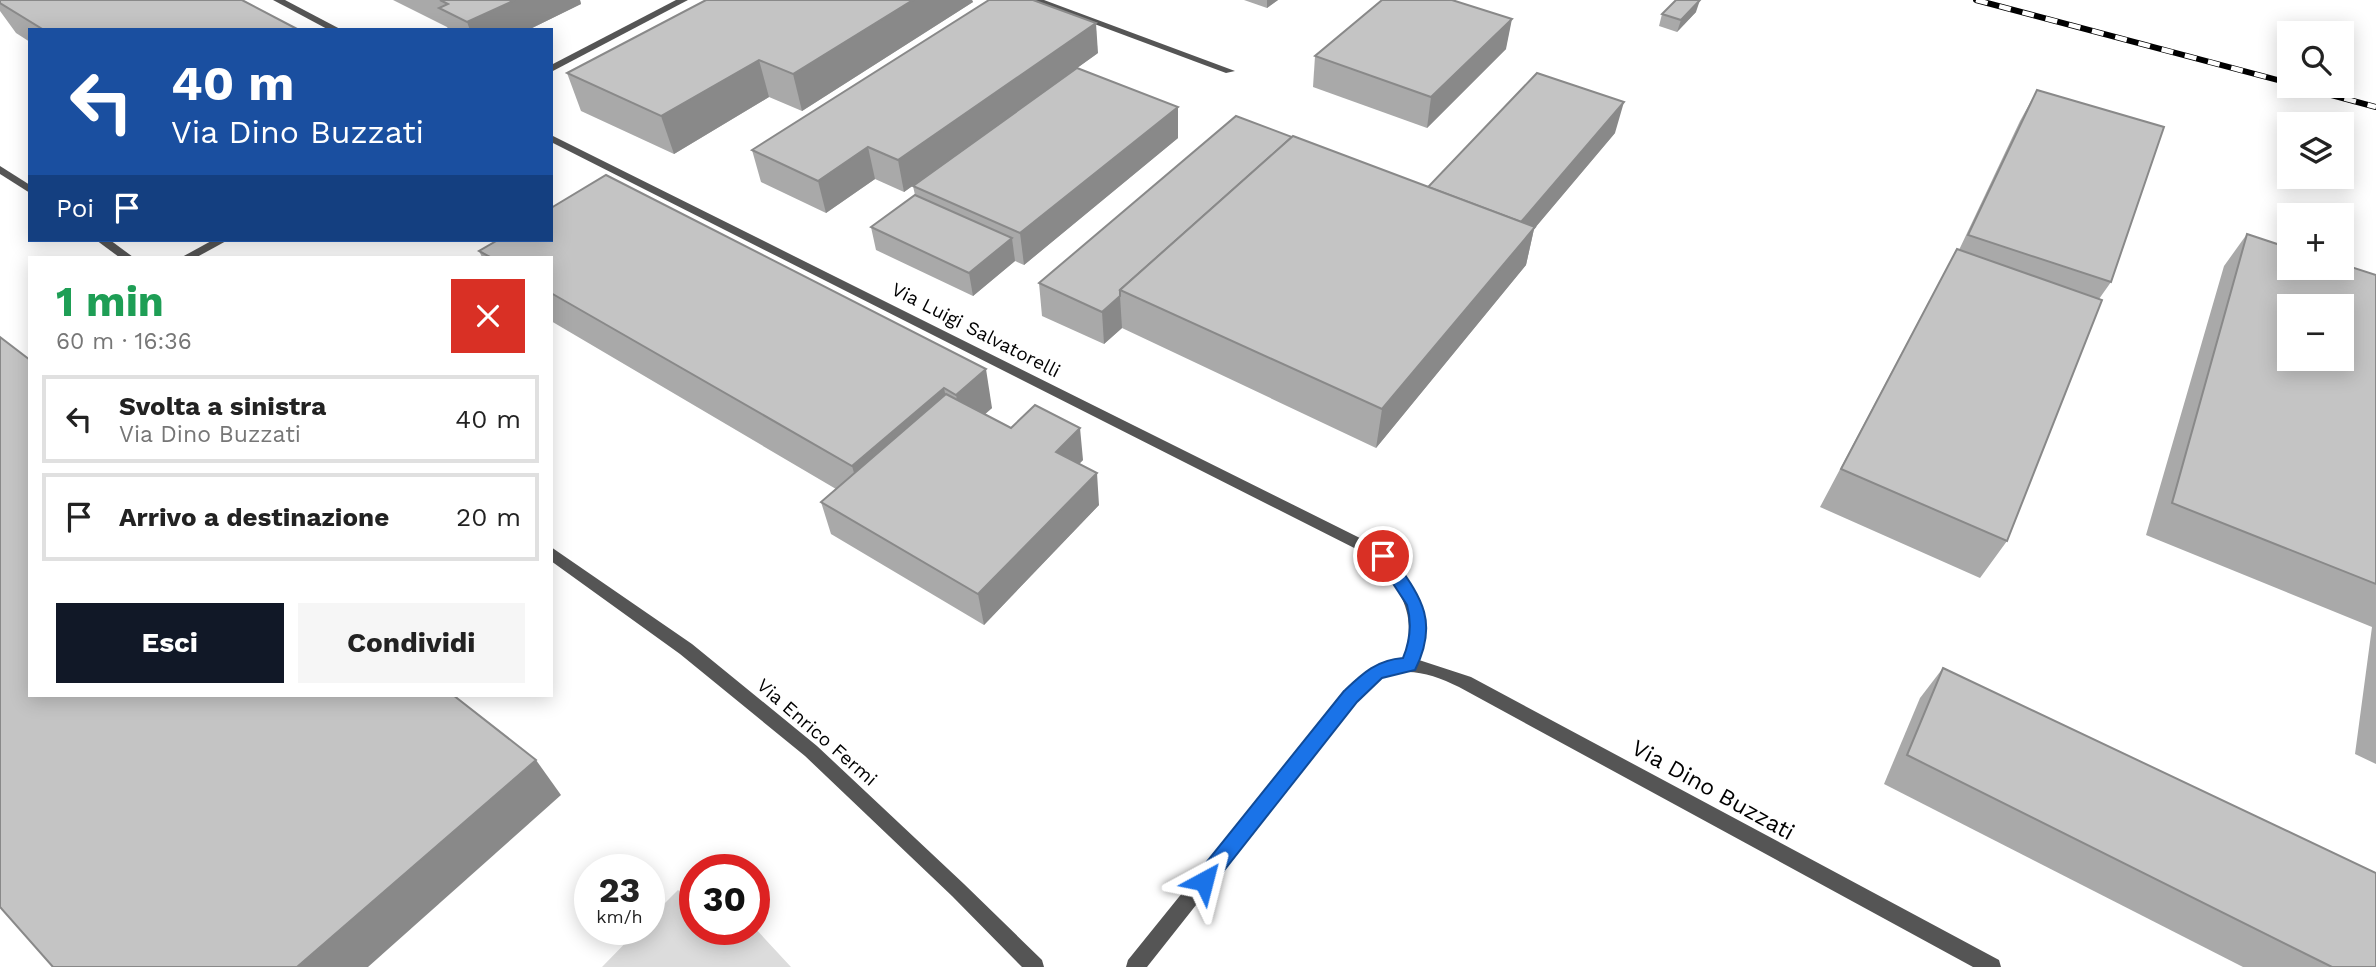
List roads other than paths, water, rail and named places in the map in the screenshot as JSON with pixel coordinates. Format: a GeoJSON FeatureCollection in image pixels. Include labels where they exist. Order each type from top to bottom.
{"type":"FeatureCollection","features":[{"type":"Feature","properties":{"kind":"street"},"geometry":{"type":"LineString","coordinates":[[278,0],[333,28]]}},
{"type":"Feature","properties":{"kind":"street"},"geometry":{"type":"LineString","coordinates":[[553,68],[683,0]]}},
{"type":"Feature","properties":{"kind":"street"},"geometry":{"type":"LineString","coordinates":[[1035,0],[1230,71]]}},
{"type":"Feature","properties":{"kind":"street","name":"Via Luigi Salvatorelli"},"geometry":{"type":"LineString","coordinates":[[553,139],[1383,556],[1415,603],[1418,614],[1418,642],[1409,665]]}},
{"type":"Feature","properties":{"kind":"street"},"geometry":{"type":"LineString","coordinates":[[0,169],[28,189]]}},
{"type":"Feature","properties":{"kind":"street"},"geometry":{"type":"LineString","coordinates":[[105,242],[126,256]]}},
{"type":"Feature","properties":{"kind":"street"},"geometry":{"type":"LineString","coordinates":[[190,256],[218,242]]}},
{"type":"Feature","properties":{"kind":"street","name":"Via Enrico Fermi"},"geometry":{"type":"LineString","coordinates":[[553,554],[686,649],[811,751],[1035,967]]}},
{"type":"Feature","properties":{"kind":"street","name":"Via Dino Buzzati"},"geometry":{"type":"LineString","coordinates":[[1136,967],[1341,708],[1375,673],[1391,666],[1409,665],[1428,667],[1465,682],[1992,967]]}},
{"type":"Feature","properties":{"kind":"railway"},"geometry":{"type":"LineString","coordinates":[[1976,0],[2277,80]]}},
{"type":"Feature","properties":{"kind":"railway"},"geometry":{"type":"LineString","coordinates":[[2343,98],[2376,107]]}}]}
